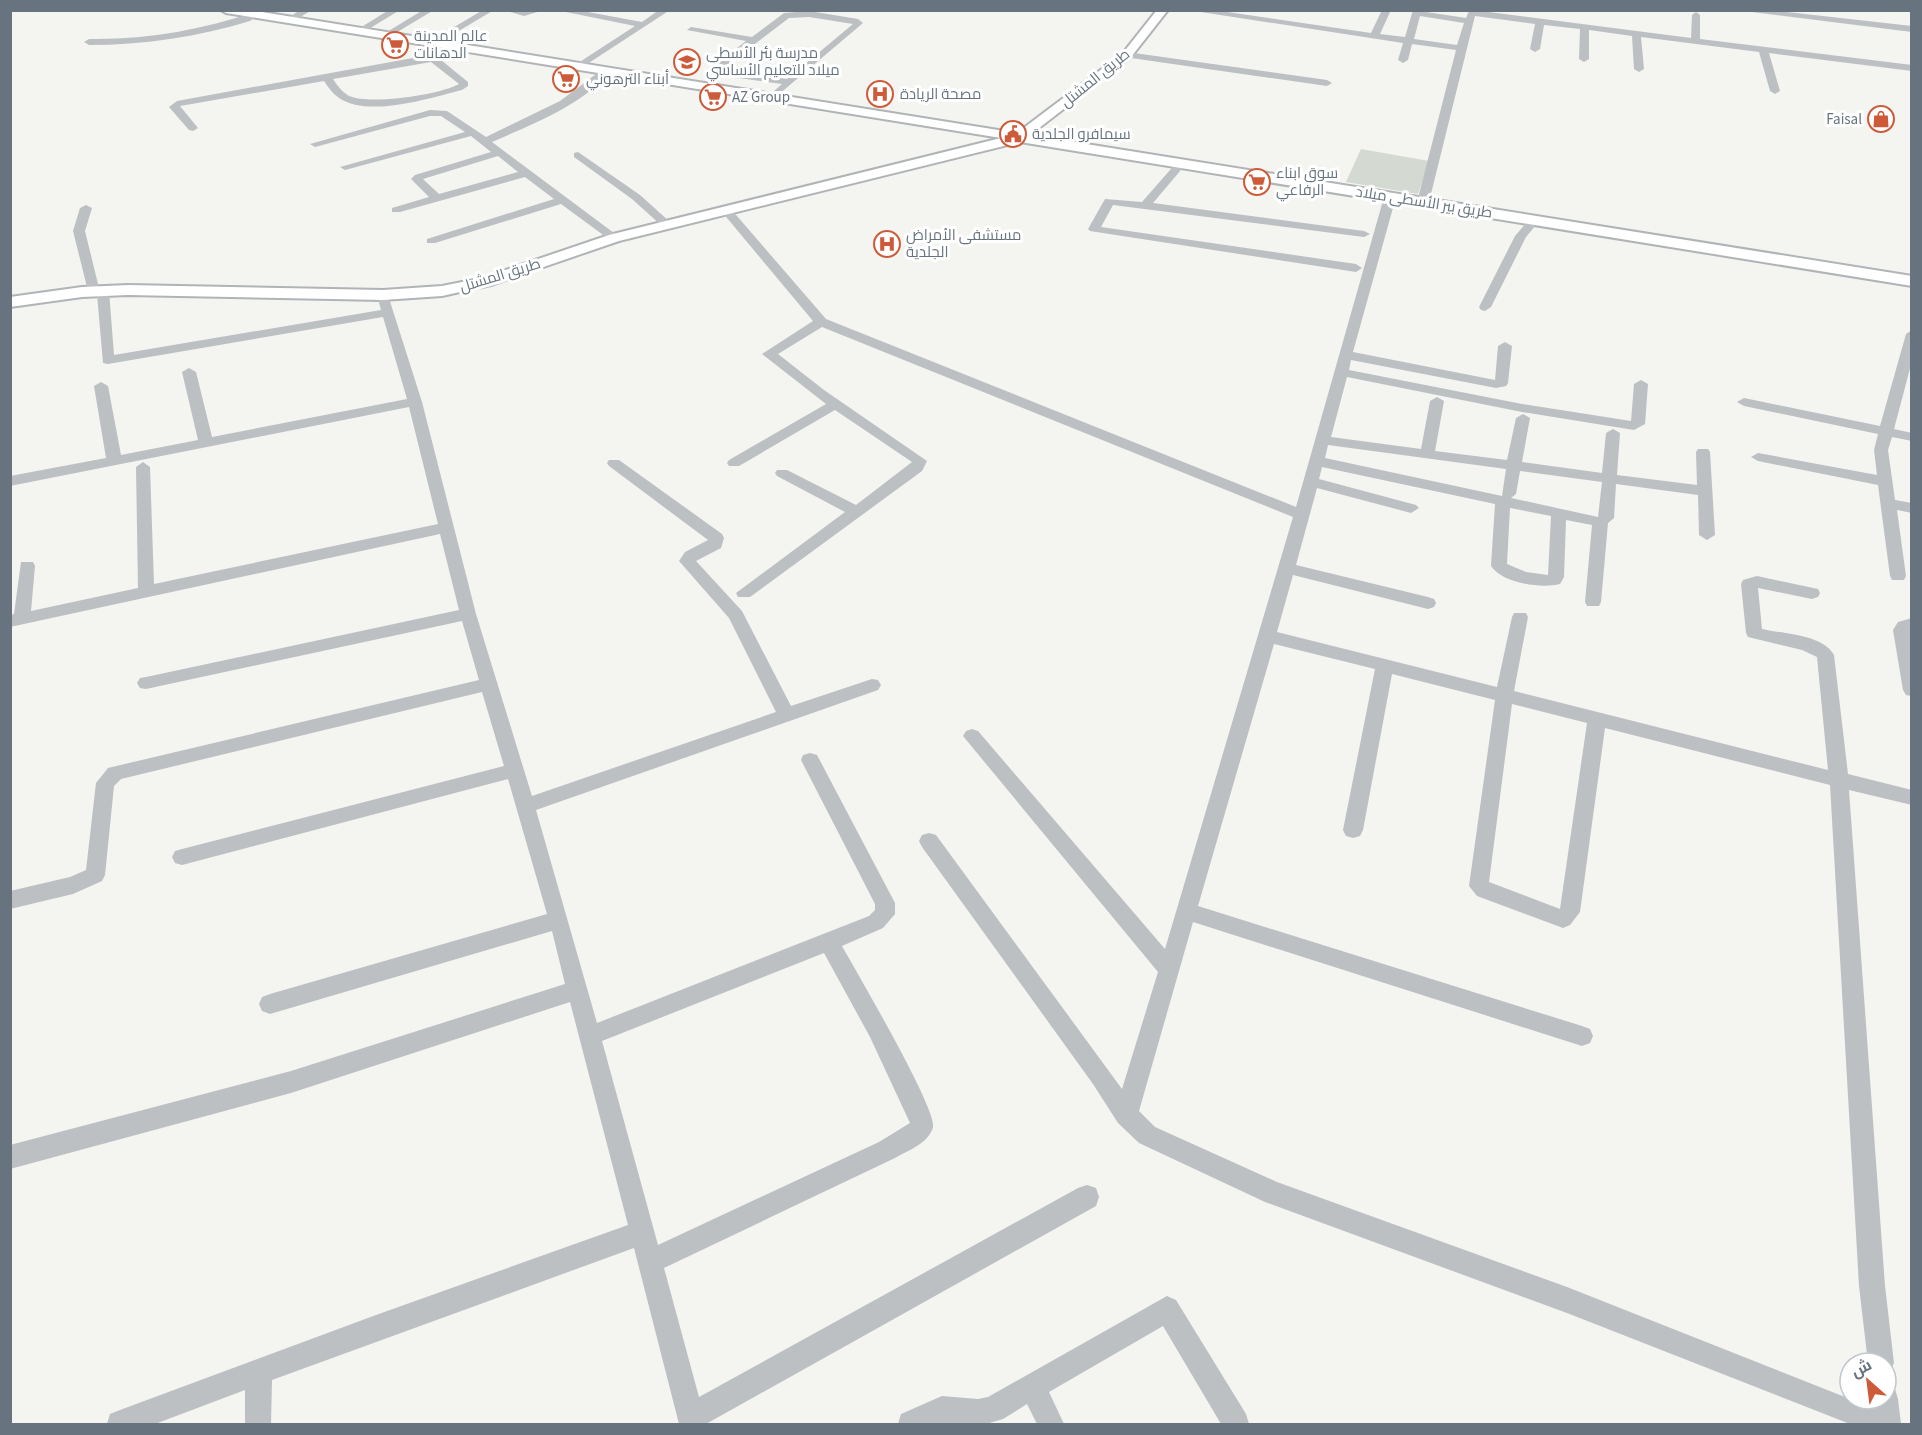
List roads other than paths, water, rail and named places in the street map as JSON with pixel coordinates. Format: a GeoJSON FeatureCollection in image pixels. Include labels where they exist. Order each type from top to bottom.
{"type":"FeatureCollection","features":[{"type":"Feature","properties":{"kind":"main road","name":"طريق بير الأسطى ميلاد"},"geometry":{"type":"LineString","coordinates":[[226,10],[1911,280]]}},
{"type":"Feature","properties":{"kind":"main road","name":"طريق المشتل"},"geometry":{"type":"LineString","coordinates":[[10,302],[98,291],[385,304],[486,282],[614,238],[977,149],[1013,137],[1037,124],[1127,55],[1163,10]]}},
{"type":"Feature","properties":{"kind":"street"},"geometry":{"type":"LineString","coordinates":[[289,20],[308,10]]}},
{"type":"Feature","properties":{"kind":"street"},"geometry":{"type":"LineString","coordinates":[[359,31],[396,10]]}},
{"type":"Feature","properties":{"kind":"street"},"geometry":{"type":"LineString","coordinates":[[386,35],[430,10]]}},
{"type":"Feature","properties":{"kind":"street"},"geometry":{"type":"LineString","coordinates":[[432,43],[490,10]]}},
{"type":"Feature","properties":{"kind":"street"},"geometry":{"type":"LineString","coordinates":[[508,10],[524,13],[540,10]]}},
{"type":"Feature","properties":{"kind":"street"},"geometry":{"type":"LineString","coordinates":[[560,10],[644,26]]}},
{"type":"Feature","properties":{"kind":"street"},"geometry":{"type":"LineString","coordinates":[[578,67],[666,10]]}},
{"type":"Feature","properties":{"kind":"street"},"geometry":{"type":"LineString","coordinates":[[1192,10],[1461,48]]}},
{"type":"Feature","properties":{"kind":"street"},"geometry":{"type":"LineString","coordinates":[[1374,36],[1387,10]]}},
{"type":"Feature","properties":{"kind":"street"},"geometry":{"type":"LineString","coordinates":[[1740,10],[1911,29]]}},
{"type":"Feature","properties":{"kind":"street"},"geometry":{"type":"LineString","coordinates":[[1403,60],[1416,12],[1469,21]]}},
{"type":"Feature","properties":{"kind":"street"},"geometry":{"type":"LineString","coordinates":[[771,98],[859,23],[853,20],[797,13],[787,15],[717,68],[717,71],[788,82]]}},
{"type":"Feature","properties":{"kind":"street"},"geometry":{"type":"LineString","coordinates":[[1423,202],[1461,48],[1469,21],[1474,13],[1513,14],[1540,21],[1911,68]]}},
{"type":"Feature","properties":{"kind":"street"},"geometry":{"type":"LineString","coordinates":[[89,42],[135,41],[242,21],[255,15]]}},
{"type":"Feature","properties":{"kind":"street"},"geometry":{"type":"LineString","coordinates":[[1695,40],[1696,15]]}},
{"type":"Feature","properties":{"kind":"street"},"geometry":{"type":"LineString","coordinates":[[1534,49],[1540,21]]}},
{"type":"Feature","properties":{"kind":"street"},"geometry":{"type":"LineString","coordinates":[[1584,59],[1585,26]]}},
{"type":"Feature","properties":{"kind":"street"},"geometry":{"type":"LineString","coordinates":[[691,30],[755,39]]}},
{"type":"Feature","properties":{"kind":"street"},"geometry":{"type":"LineString","coordinates":[[1636,33],[1639,69]]}},
{"type":"Feature","properties":{"kind":"street"},"geometry":{"type":"LineString","coordinates":[[1763,49],[1775,91]]}},
{"type":"Feature","properties":{"kind":"street"},"geometry":{"type":"LineString","coordinates":[[193,128],[174,107],[177,104],[473,50]]}},
{"type":"Feature","properties":{"kind":"street"},"geometry":{"type":"LineString","coordinates":[[1127,55],[1328,83]]}},
{"type":"Feature","properties":{"kind":"street"},"geometry":{"type":"LineString","coordinates":[[326,78],[344,98],[362,102],[396,101],[459,88],[465,84],[433,59]]}},
{"type":"Feature","properties":{"kind":"street"},"geometry":{"type":"LineString","coordinates":[[484,142],[546,113],[589,86],[606,71]]}},
{"type":"Feature","properties":{"kind":"street"},"geometry":{"type":"LineString","coordinates":[[315,144],[430,113],[443,113],[614,238]]}},
{"type":"Feature","properties":{"kind":"street"},"geometry":{"type":"LineString","coordinates":[[345,167],[472,133]]}},
{"type":"Feature","properties":{"kind":"street"},"geometry":{"type":"LineString","coordinates":[[437,198],[416,180],[419,177],[498,153]]}},
{"type":"Feature","properties":{"kind":"street"},"geometry":{"type":"LineString","coordinates":[[578,155],[636,197],[666,224]]}},
{"type":"Feature","properties":{"kind":"street"},"geometry":{"type":"LineString","coordinates":[[1144,206],[1181,164]]}},
{"type":"Feature","properties":{"kind":"street"},"geometry":{"type":"LineString","coordinates":[[396,210],[525,173]]}},
{"type":"Feature","properties":{"kind":"street"},"geometry":{"type":"LineString","coordinates":[[1126,1115],[1268,636],[1390,197]]}},
{"type":"Feature","properties":{"kind":"street"},"geometry":{"type":"LineString","coordinates":[[431,241],[561,200]]}},
{"type":"Feature","properties":{"kind":"street"},"geometry":{"type":"LineString","coordinates":[[1356,268],[1094,230],[1109,201],[1364,234]]}},
{"type":"Feature","properties":{"kind":"street"},"geometry":{"type":"LineString","coordinates":[[86,208],[79,231],[98,291],[108,360],[385,304],[415,402],[468,614],[559,920],[692,1421],[1087,1197]]}},
{"type":"Feature","properties":{"kind":"street"},"geometry":{"type":"LineString","coordinates":[[726,210],[821,322],[1301,514]]}},
{"type":"Feature","properties":{"kind":"street"},"geometry":{"type":"LineString","coordinates":[[1485,307],[1521,236],[1535,219]]}},
{"type":"Feature","properties":{"kind":"street"},"geometry":{"type":"LineString","coordinates":[[744,593],[917,468],[920,462],[835,404],[769,354],[821,322]]}},
{"type":"Feature","properties":{"kind":"street"},"geometry":{"type":"LineString","coordinates":[[1898,576],[1881,450],[1911,334]]}},
{"type":"Feature","properties":{"kind":"street"},"geometry":{"type":"LineString","coordinates":[[1343,363],[1496,384],[1501,383],[1504,346]]}},
{"type":"Feature","properties":{"kind":"street"},"geometry":{"type":"LineString","coordinates":[[1343,363],[1522,408],[1634,426],[1638,424],[1641,384]]}},
{"type":"Feature","properties":{"kind":"street"},"geometry":{"type":"LineString","coordinates":[[189,372],[206,442]]}},
{"type":"Feature","properties":{"kind":"street"},"geometry":{"type":"LineString","coordinates":[[101,386],[114,459]]}},
{"type":"Feature","properties":{"kind":"street"},"geometry":{"type":"LineString","coordinates":[[1426,454],[1437,401]]}},
{"type":"Feature","properties":{"kind":"street"},"geometry":{"type":"LineString","coordinates":[[10,481],[415,402]]}},
{"type":"Feature","properties":{"kind":"street"},"geometry":{"type":"LineString","coordinates":[[1744,402],[1911,437]]}},
{"type":"Feature","properties":{"kind":"street"},"geometry":{"type":"LineString","coordinates":[[734,463],[835,404]]}},
{"type":"Feature","properties":{"kind":"street"},"geometry":{"type":"LineString","coordinates":[[1523,418],[1506,497],[1499,566],[1504,570],[1540,580],[1554,580],[1559,513]]}},
{"type":"Feature","properties":{"kind":"street"},"geometry":{"type":"LineString","coordinates":[[1606,518],[1613,433]]}},
{"type":"Feature","properties":{"kind":"street"},"geometry":{"type":"LineString","coordinates":[[1322,440],[1704,492]]}},
{"type":"Feature","properties":{"kind":"street"},"geometry":{"type":"LineString","coordinates":[[1703,452],[1707,535]]}},
{"type":"Feature","properties":{"kind":"street"},"geometry":{"type":"LineString","coordinates":[[1758,457],[1884,481]]}},
{"type":"Feature","properties":{"kind":"street"},"geometry":{"type":"LineString","coordinates":[[1316,461],[1506,497],[1559,513],[1600,522],[1593,602]]}},
{"type":"Feature","properties":{"kind":"street"},"geometry":{"type":"LineString","coordinates":[[614,463],[716,538],[715,544],[691,556],[687,561],[736,615],[787,716]]}},
{"type":"Feature","properties":{"kind":"street"},"geometry":{"type":"LineString","coordinates":[[143,467],[146,592]]}},
{"type":"Feature","properties":{"kind":"street"},"geometry":{"type":"LineString","coordinates":[[782,473],[856,512]]}},
{"type":"Feature","properties":{"kind":"street"},"geometry":{"type":"LineString","coordinates":[[1310,481],[1411,508]]}},
{"type":"Feature","properties":{"kind":"street"},"geometry":{"type":"LineString","coordinates":[[1889,504],[1911,508]]}},
{"type":"Feature","properties":{"kind":"street"},"geometry":{"type":"LineString","coordinates":[[27,566],[16,620],[447,527]]}},
{"type":"Feature","properties":{"kind":"street"},"geometry":{"type":"LineString","coordinates":[[1287,568],[1428,603]]}},
{"type":"Feature","properties":{"kind":"street"},"geometry":{"type":"LineString","coordinates":[[1812,593],[1757,582],[1749,584],[1754,633],[1821,650],[1825,655],[1839,780],[1872,1286],[1880,1351]]}},
{"type":"Feature","properties":{"kind":"street"},"geometry":{"type":"LineString","coordinates":[[146,684],[468,614]]}},
{"type":"Feature","properties":{"kind":"street"},"geometry":{"type":"LineString","coordinates":[[1520,617],[1504,696],[1479,886],[1510,901],[1563,919],[1570,912],[1597,719]]}},
{"type":"Feature","properties":{"kind":"street"},"geometry":{"type":"LineString","coordinates":[[1911,624],[1904,626],[1901,630],[1911,690]]}},
{"type":"Feature","properties":{"kind":"street"},"geometry":{"type":"LineString","coordinates":[[1268,636],[1911,798]]}},
{"type":"Feature","properties":{"kind":"street"},"geometry":{"type":"LineString","coordinates":[[1353,830],[1385,665]]}},
{"type":"Feature","properties":{"kind":"street"},"geometry":{"type":"LineString","coordinates":[[10,900],[73,885],[95,875],[105,783],[115,773],[489,684]]}},
{"type":"Feature","properties":{"kind":"street"},"geometry":{"type":"LineString","coordinates":[[525,806],[872,685]]}},
{"type":"Feature","properties":{"kind":"street"},"geometry":{"type":"LineString","coordinates":[[972,736],[1168,968]]}},
{"type":"Feature","properties":{"kind":"street"},"geometry":{"type":"LineString","coordinates":[[590,1036],[829,942],[876,922],[885,914],[885,903],[810,760]]}},
{"type":"Feature","properties":{"kind":"street"},"geometry":{"type":"LineString","coordinates":[[182,857],[515,770]]}},
{"type":"Feature","properties":{"kind":"street"},"geometry":{"type":"LineString","coordinates":[[929,841],[1101,1076],[1126,1115],[1147,1135],[1274,1193],[1567,1300],[1883,1425]]}},
{"type":"Feature","properties":{"kind":"street"},"geometry":{"type":"LineString","coordinates":[[1186,910],[1582,1036]]}},
{"type":"Feature","properties":{"kind":"street"},"geometry":{"type":"LineString","coordinates":[[270,1004],[559,920]]}},
{"type":"Feature","properties":{"kind":"street"},"geometry":{"type":"LineString","coordinates":[[649,1262],[887,1150],[920,1130],[921,1116],[878,1030],[829,942]]}},
{"type":"Feature","properties":{"kind":"street"},"geometry":{"type":"LineString","coordinates":[[10,1157],[291,1082],[578,990]]}},
{"type":"Feature","properties":{"kind":"street"},"geometry":{"type":"LineString","coordinates":[[120,1425],[641,1233]]}},
{"type":"Feature","properties":{"kind":"street"},"geometry":{"type":"LineString","coordinates":[[911,1425],[942,1410],[978,1413],[993,1409],[1167,1309],[1236,1425]]}},
{"type":"Feature","properties":{"kind":"street"},"geometry":{"type":"LineString","coordinates":[[258,1425],[259,1372]]}},
{"type":"Feature","properties":{"kind":"street"},"geometry":{"type":"LineString","coordinates":[[1032,1386],[1051,1425]]}},
{"type":"Feature","properties":{"kind":"place","name":"عالم المدينة الدهانات"},"geometry":{"type":"Point","coordinates":[395,45]}},
{"type":"Feature","properties":{"kind":"place","name":"مدرسة بئر الأسطى ميلاد للتعليم الأساسي"},"geometry":{"type":"Point","coordinates":[687,62]}},
{"type":"Feature","properties":{"kind":"place","name":"أبناء الترهوني"},"geometry":{"type":"Point","coordinates":[566,79]}},
{"type":"Feature","properties":{"kind":"place","name":"مصحة الريادة"},"geometry":{"type":"Point","coordinates":[880,94]}},
{"type":"Feature","properties":{"kind":"place","name":"AZ Group"},"geometry":{"type":"Point","coordinates":[713,97]}},
{"type":"Feature","properties":{"kind":"place","name":"Faisal"},"geometry":{"type":"Point","coordinates":[1881,119]}},
{"type":"Feature","properties":{"kind":"place","name":"سيمافرو الجلدية"},"geometry":{"type":"Point","coordinates":[1013,134]}},
{"type":"Feature","properties":{"kind":"place","name":"سوق ابناء الرفاعي"},"geometry":{"type":"Point","coordinates":[1257,182]}},
{"type":"Feature","properties":{"kind":"place","name":"مستشفى الأمراض الجلدية"},"geometry":{"type":"Point","coordinates":[887,244]}}]}
